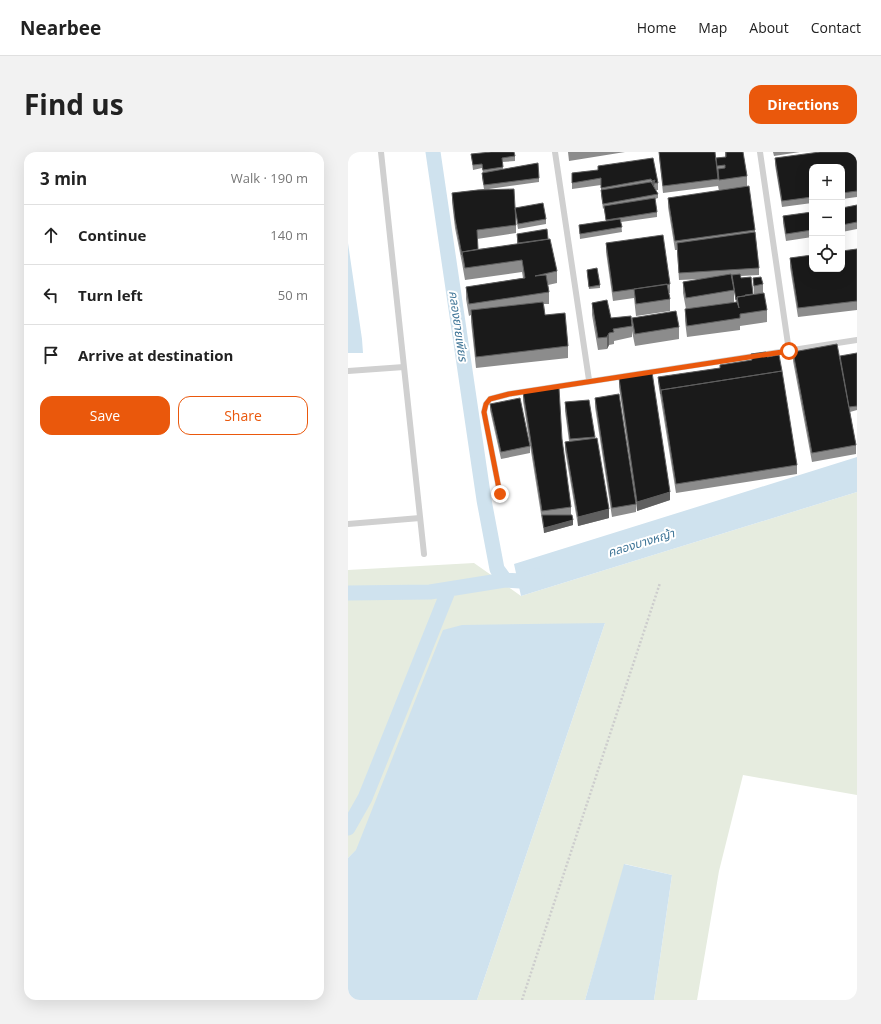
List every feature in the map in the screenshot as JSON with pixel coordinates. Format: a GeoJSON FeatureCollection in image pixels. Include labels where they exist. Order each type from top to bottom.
{"type":"FeatureCollection","features":[{"type":"Feature","properties":{"kind":"lane"},"geometry":{"type":"LineString","coordinates":[[381,152],[424,554]]}},
{"type":"Feature","properties":{"kind":"lane"},"geometry":{"type":"LineString","coordinates":[[555,152],[589,380]]}},
{"type":"Feature","properties":{"kind":"lane"},"geometry":{"type":"LineString","coordinates":[[760,152],[789,351]]}},
{"type":"Feature","properties":{"kind":"lane"},"geometry":{"type":"LineString","coordinates":[[500,494],[484,412],[486,404],[490,399],[509,394],[589,380],[857,340]]}},
{"type":"Feature","properties":{"kind":"lane"},"geometry":{"type":"LineString","coordinates":[[348,371],[404,367]]}},
{"type":"Feature","properties":{"kind":"lane"},"geometry":{"type":"LineString","coordinates":[[348,524],[420,518]]}},
{"type":"Feature","properties":{"kind":"path"},"geometry":{"type":"LineString","coordinates":[[522,1000],[660,583]]}},
{"type":"Feature","properties":{"kind":"shaded area"},"geometry":{"type":"Polygon","coordinates":[[[857,492],[857,795],[743,775],[719,871],[697,1000],[654,1000],[672,875],[625,864],[585,1000],[477,1000],[605,623],[348,858],[348,570],[474,563],[521,596],[857,492]]]}},
{"type":"Feature","properties":{"kind":"water"},"geometry":{"type":"Polygon","coordinates":[[[348,243],[362,339],[363,353],[348,353],[348,243]]]}},
{"type":"Feature","properties":{"kind":"water","name":"คลองบางหญ้า"},"geometry":{"type":"Polygon","coordinates":[[[857,457],[857,492],[521,596],[514,564],[857,457]]]}},
{"type":"Feature","properties":{"kind":"water"},"geometry":{"type":"Polygon","coordinates":[[[605,623],[477,1000],[348,1000],[348,858],[356,850],[443,630],[462,625],[605,623]]]}},
{"type":"Feature","properties":{"kind":"water"},"geometry":{"type":"Polygon","coordinates":[[[624,864],[672,875],[654,1000],[585,1000],[624,864]]]}},
{"type":"Feature","properties":{"kind":"building"},"geometry":{"type":"Polygon","coordinates":[[[514,152],[515,156],[502,158],[503,167],[483,170],[482,164],[473,165],[471,154],[514,152]]]}},
{"type":"Feature","properties":{"kind":"building"},"geometry":{"type":"Polygon","coordinates":[[[659,152],[715,152],[718,179],[663,186],[659,152]]]}},
{"type":"Feature","properties":{"kind":"building"},"geometry":{"type":"Polygon","coordinates":[[[726,152],[743,152],[747,176],[719,180],[718,169],[725,168],[725,165],[717,166],[716,158],[726,157],[726,152]]]}},
{"type":"Feature","properties":{"kind":"building"},"geometry":{"type":"Polygon","coordinates":[[[820,152],[857,152],[857,191],[845,193],[845,164],[809,164],[809,197],[782,201],[775,158],[820,152]]]}},
{"type":"Feature","properties":{"kind":"building"},"geometry":{"type":"Polygon","coordinates":[[[653,158],[658,183],[654,183],[655,180],[652,181],[651,179],[601,188],[601,178],[572,183],[572,173],[598,170],[598,166],[653,158]]]}},
{"type":"Feature","properties":{"kind":"building"},"geometry":{"type":"Polygon","coordinates":[[[538,163],[539,178],[484,185],[482,173],[538,163]]]}},
{"type":"Feature","properties":{"kind":"building"},"geometry":{"type":"Polygon","coordinates":[[[651,182],[658,194],[603,204],[601,190],[651,182]]]}},
{"type":"Feature","properties":{"kind":"building"},"geometry":{"type":"Polygon","coordinates":[[[749,186],[755,230],[675,241],[668,198],[749,186]]]}},
{"type":"Feature","properties":{"kind":"building"},"geometry":{"type":"Polygon","coordinates":[[[514,189],[516,225],[477,230],[478,249],[462,252],[462,255],[452,193],[478,190],[514,189]]]}},
{"type":"Feature","properties":{"kind":"building"},"geometry":{"type":"Polygon","coordinates":[[[655,198],[657,212],[606,220],[604,206],[655,198]]]}},
{"type":"Feature","properties":{"kind":"building"},"geometry":{"type":"Polygon","coordinates":[[[543,203],[546,219],[518,224],[515,208],[543,203]]]}},
{"type":"Feature","properties":{"kind":"building"},"geometry":{"type":"Polygon","coordinates":[[[857,205],[857,222],[845,224],[845,207],[857,205]]]}},
{"type":"Feature","properties":{"kind":"building"},"geometry":{"type":"Polygon","coordinates":[[[809,212],[809,230],[786,234],[783,216],[809,212]]]}},
{"type":"Feature","properties":{"kind":"building"},"geometry":{"type":"Polygon","coordinates":[[[620,219],[622,227],[580,234],[579,225],[620,219]]]}},
{"type":"Feature","properties":{"kind":"building"},"geometry":{"type":"Polygon","coordinates":[[[547,229],[548,239],[518,243],[517,234],[547,229]]]}},
{"type":"Feature","properties":{"kind":"building"},"geometry":{"type":"Polygon","coordinates":[[[755,232],[759,268],[679,273],[677,243],[755,232]]]}},
{"type":"Feature","properties":{"kind":"building"},"geometry":{"type":"Polygon","coordinates":[[[663,235],[670,284],[613,292],[606,243],[663,235]]]}},
{"type":"Feature","properties":{"kind":"building"},"geometry":{"type":"Polygon","coordinates":[[[550,239],[557,271],[535,276],[546,275],[549,292],[469,304],[466,287],[525,278],[522,260],[465,268],[462,252],[550,239]]]}},
{"type":"Feature","properties":{"kind":"building"},"geometry":{"type":"Polygon","coordinates":[[[857,249],[857,301],[798,308],[790,258],[809,255],[809,272],[845,272],[845,251],[857,249]]]}},
{"type":"Feature","properties":{"kind":"building"},"geometry":{"type":"Polygon","coordinates":[[[597,268],[600,285],[589,287],[587,270],[597,268]]]}},
{"type":"Feature","properties":{"kind":"building"},"geometry":{"type":"Polygon","coordinates":[[[731,274],[734,290],[686,298],[683,282],[731,274]]]}},
{"type":"Feature","properties":{"kind":"building"},"geometry":{"type":"Polygon","coordinates":[[[740,274],[741,278],[751,277],[753,294],[737,297],[736,300],[732,275],[740,274]]]}},
{"type":"Feature","properties":{"kind":"building"},"geometry":{"type":"Polygon","coordinates":[[[761,277],[763,284],[754,286],[753,278],[761,277]]]}},
{"type":"Feature","properties":{"kind":"building"},"geometry":{"type":"Polygon","coordinates":[[[667,284],[670,299],[636,304],[634,289],[667,284]]]}},
{"type":"Feature","properties":{"kind":"building"},"geometry":{"type":"Polygon","coordinates":[[[764,293],[767,310],[740,314],[740,318],[687,326],[685,309],[737,302],[739,308],[737,297],[764,293]]]}},
{"type":"Feature","properties":{"kind":"building"},"geometry":{"type":"Polygon","coordinates":[[[607,300],[611,318],[631,316],[632,326],[613,329],[614,332],[609,333],[607,337],[598,338],[592,303],[607,300]]]}},
{"type":"Feature","properties":{"kind":"building"},"geometry":{"type":"Polygon","coordinates":[[[543,302],[545,315],[565,313],[568,346],[476,357],[471,310],[543,302]]]}},
{"type":"Feature","properties":{"kind":"building"},"geometry":{"type":"Polygon","coordinates":[[[676,311],[679,327],[635,334],[632,318],[676,311]]]}},
{"type":"Feature","properties":{"kind":"building"},"geometry":{"type":"Polygon","coordinates":[[[837,344],[856,445],[812,453],[793,352],[837,344]]]}},
{"type":"Feature","properties":{"kind":"building"},"geometry":{"type":"Polygon","coordinates":[[[766,352],[767,357],[779,355],[782,371],[661,390],[661,394],[658,377],[720,368],[720,365],[752,360],[751,354],[766,352]]]}},
{"type":"Feature","properties":{"kind":"building"},"geometry":{"type":"Polygon","coordinates":[[[857,353],[857,406],[849,407],[840,356],[857,353]]]}},
{"type":"Feature","properties":{"kind":"building"},"geometry":{"type":"Polygon","coordinates":[[[782,371],[797,465],[676,484],[661,390],[782,371]]]}},
{"type":"Feature","properties":{"kind":"building"},"geometry":{"type":"Polygon","coordinates":[[[652,372],[670,492],[637,502],[619,378],[652,372]]]}},
{"type":"Feature","properties":{"kind":"building"},"geometry":{"type":"Polygon","coordinates":[[[559,388],[562,439],[571,507],[542,511],[523,392],[559,388]]]}},
{"type":"Feature","properties":{"kind":"building"},"geometry":{"type":"Polygon","coordinates":[[[619,394],[636,504],[612,508],[595,398],[619,394]]]}},
{"type":"Feature","properties":{"kind":"building"},"geometry":{"type":"Polygon","coordinates":[[[520,398],[530,446],[501,452],[490,404],[520,398]]]}},
{"type":"Feature","properties":{"kind":"building"},"geometry":{"type":"Polygon","coordinates":[[[589,400],[595,437],[570,439],[565,402],[589,400]]]}},
{"type":"Feature","properties":{"kind":"building"},"geometry":{"type":"Polygon","coordinates":[[[597,438],[609,509],[578,517],[565,442],[597,438]]]}},
{"type":"Feature","properties":{"kind":"building"},"geometry":{"type":"Polygon","coordinates":[[[542,515],[572,515],[573,520],[544,528],[542,515]]]}},
{"type":"Feature","properties":{"kind":"waterway","name":"คลองยายเพียร"},"geometry":{"type":"LineString","coordinates":[[433,152],[484,500],[497,569],[505,580],[520,581],[537,576]]}},
{"type":"Feature","properties":{"kind":"waterway"},"geometry":{"type":"LineString","coordinates":[[348,593],[430,592],[505,580]]}},
{"type":"Feature","properties":{"kind":"waterway"},"geometry":{"type":"LineString","coordinates":[[348,828],[365,798],[449,589]]}},
{"type":"Feature","properties":{"kind":"route"},"geometry":{"type":"LineString","coordinates":[[500,494],[484,412],[486,404],[490,399],[509,394],[589,380],[789,351]]}}]}
